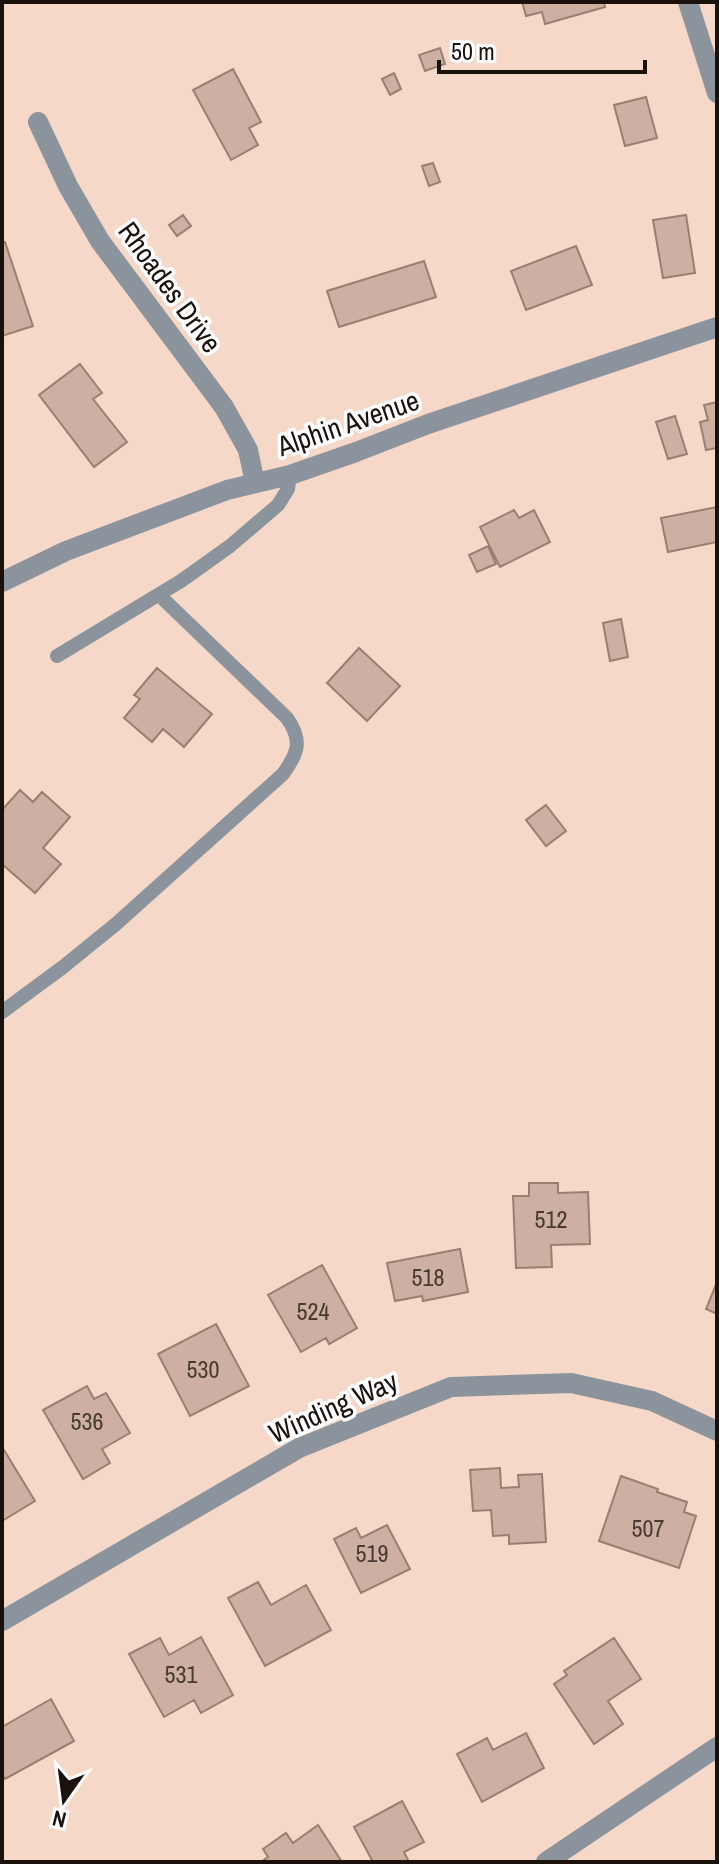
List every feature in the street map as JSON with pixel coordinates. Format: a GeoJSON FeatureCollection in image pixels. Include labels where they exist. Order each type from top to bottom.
{"type":"FeatureCollection","features":[{"type":"Feature","properties":{"kind":"street"},"geometry":{"type":"LineString","coordinates":[[688,2],[717,93]]}},
{"type":"Feature","properties":{"kind":"street","name":"Rhoades Drive"},"geometry":{"type":"LineString","coordinates":[[38,122],[68,186],[100,241],[224,407],[248,450],[255,483]]}},
{"type":"Feature","properties":{"kind":"street","name":"Alphin Avenue"},"geometry":{"type":"LineString","coordinates":[[2,582],[66,551],[227,490],[290,475],[428,424],[717,327]]}},
{"type":"Feature","properties":{"kind":"street","name":"Winding Way"},"geometry":{"type":"LineString","coordinates":[[2,1621],[299,1448],[451,1387],[571,1383],[652,1401],[717,1431]]}},
{"type":"Feature","properties":{"kind":"street"},"geometry":{"type":"LineString","coordinates":[[546,1862],[717,1747]]}},
{"type":"Feature","properties":{"kind":"lane"},"geometry":{"type":"LineString","coordinates":[[57,656],[159,595],[230,546],[278,505],[288,489],[290,475]]}},
{"type":"Feature","properties":{"kind":"lane"},"geometry":{"type":"LineString","coordinates":[[2,1012],[116,924],[283,774],[294,758],[298,744],[295,730],[287,718],[159,595]]}},
{"type":"Feature","properties":{"kind":"building"},"geometry":{"type":"Polygon","coordinates":[[[522,2],[604,2],[605,7],[545,24],[542,12],[526,16],[522,2]]]}},
{"type":"Feature","properties":{"kind":"building"},"geometry":{"type":"Polygon","coordinates":[[[440,48],[445,64],[425,71],[419,55],[440,48]]]}},
{"type":"Feature","properties":{"kind":"building"},"geometry":{"type":"Polygon","coordinates":[[[233,69],[261,122],[249,128],[258,145],[231,160],[193,90],[233,69]]]}},
{"type":"Feature","properties":{"kind":"building"},"geometry":{"type":"Polygon","coordinates":[[[394,73],[401,89],[390,95],[382,79],[394,73]]]}},
{"type":"Feature","properties":{"kind":"building"},"geometry":{"type":"Polygon","coordinates":[[[646,97],[657,138],[625,146],[614,105],[646,97]]]}},
{"type":"Feature","properties":{"kind":"building"},"geometry":{"type":"Polygon","coordinates":[[[433,163],[440,182],[429,186],[422,166],[433,163]]]}},
{"type":"Feature","properties":{"kind":"building"},"geometry":{"type":"Polygon","coordinates":[[[183,215],[191,226],[177,236],[169,225],[183,215]]]}},
{"type":"Feature","properties":{"kind":"building"},"geometry":{"type":"Polygon","coordinates":[[[686,215],[695,273],[663,278],[653,220],[686,215]]]}},
{"type":"Feature","properties":{"kind":"building"},"geometry":{"type":"Polygon","coordinates":[[[5,242],[33,326],[2,336],[2,243],[5,242]]]}},
{"type":"Feature","properties":{"kind":"building"},"geometry":{"type":"Polygon","coordinates":[[[576,246],[592,285],[526,310],[511,271],[576,246]]]}},
{"type":"Feature","properties":{"kind":"building"},"geometry":{"type":"Polygon","coordinates":[[[424,261],[436,297],[339,327],[327,291],[424,261]]]}},
{"type":"Feature","properties":{"kind":"building"},"geometry":{"type":"Polygon","coordinates":[[[80,364],[102,393],[93,399],[127,442],[94,467],[39,395],[80,364]]]}},
{"type":"Feature","properties":{"kind":"building"},"geometry":{"type":"Polygon","coordinates":[[[717,402],[717,448],[706,450],[700,422],[708,420],[704,405],[717,402]]]}},
{"type":"Feature","properties":{"kind":"building"},"geometry":{"type":"Polygon","coordinates":[[[675,416],[687,454],[668,459],[656,422],[675,416]]]}},
{"type":"Feature","properties":{"kind":"building"},"geometry":{"type":"Polygon","coordinates":[[[717,507],[717,542],[668,552],[661,518],[717,507]]]}},
{"type":"Feature","properties":{"kind":"building"},"geometry":{"type":"Polygon","coordinates":[[[514,510],[519,518],[534,510],[550,542],[500,567],[480,527],[514,510]]]}},
{"type":"Feature","properties":{"kind":"building"},"geometry":{"type":"Polygon","coordinates":[[[488,546],[496,564],[477,572],[469,555],[488,546]]]}},
{"type":"Feature","properties":{"kind":"building"},"geometry":{"type":"Polygon","coordinates":[[[621,619],[628,657],[610,661],[603,623],[621,619]]]}},
{"type":"Feature","properties":{"kind":"building"},"geometry":{"type":"Polygon","coordinates":[[[359,648],[400,686],[367,721],[327,683],[359,648]]]}},
{"type":"Feature","properties":{"kind":"building"},"geometry":{"type":"Polygon","coordinates":[[[157,668],[212,714],[184,747],[163,729],[152,742],[124,718],[140,699],[134,695],[157,668]]]}},
{"type":"Feature","properties":{"kind":"building"},"geometry":{"type":"Polygon","coordinates":[[[20,790],[33,802],[42,792],[70,817],[43,848],[61,864],[35,893],[2,864],[2,810],[20,790]]]}},
{"type":"Feature","properties":{"kind":"building"},"geometry":{"type":"Polygon","coordinates":[[[546,805],[566,831],[546,846],[526,820],[546,805]]]}},
{"type":"Feature","properties":{"kind":"building"},"geometry":{"type":"Polygon","coordinates":[[[529,1183],[558,1183],[558,1193],[588,1192],[590,1244],[551,1245],[552,1267],[516,1268],[513,1196],[529,1196],[529,1183]]]}},
{"type":"Feature","properties":{"kind":"building"},"geometry":{"type":"Polygon","coordinates":[[[460,1249],[468,1292],[423,1301],[422,1296],[395,1301],[387,1263],[460,1249]]]}},
{"type":"Feature","properties":{"kind":"building"},"geometry":{"type":"Polygon","coordinates":[[[322,1265],[357,1328],[329,1344],[326,1338],[301,1352],[268,1295],[322,1265]]]}},
{"type":"Feature","properties":{"kind":"building"},"geometry":{"type":"Polygon","coordinates":[[[717,1282],[717,1314],[706,1309],[717,1282]]]}},
{"type":"Feature","properties":{"kind":"building"},"geometry":{"type":"Polygon","coordinates":[[[216,1324],[249,1386],[190,1416],[158,1354],[216,1324]]]}},
{"type":"Feature","properties":{"kind":"building"},"geometry":{"type":"Polygon","coordinates":[[[87,1386],[94,1399],[106,1393],[130,1433],[102,1449],[110,1463],[83,1479],[43,1410],[87,1386]]]}},
{"type":"Feature","properties":{"kind":"building"},"geometry":{"type":"Polygon","coordinates":[[[4,1450],[35,1501],[2,1521],[2,1452],[4,1450]]]}},
{"type":"Feature","properties":{"kind":"building"},"geometry":{"type":"Polygon","coordinates":[[[500,1468],[501,1488],[519,1487],[518,1475],[542,1474],[546,1542],[509,1544],[509,1535],[493,1536],[491,1510],[473,1511],[470,1470],[500,1468]]]}},
{"type":"Feature","properties":{"kind":"building"},"geometry":{"type":"Polygon","coordinates":[[[621,1476],[687,1502],[684,1512],[696,1516],[679,1568],[599,1541],[621,1476]]]}},
{"type":"Feature","properties":{"kind":"building"},"geometry":{"type":"Polygon","coordinates":[[[387,1525],[410,1569],[361,1593],[334,1539],[356,1528],[361,1538],[387,1525]]]}},
{"type":"Feature","properties":{"kind":"building"},"geometry":{"type":"Polygon","coordinates":[[[258,1582],[271,1605],[306,1585],[331,1630],[265,1666],[228,1598],[258,1582]]]}},
{"type":"Feature","properties":{"kind":"building"},"geometry":{"type":"Polygon","coordinates":[[[201,1637],[233,1695],[201,1713],[194,1700],[164,1717],[129,1654],[160,1638],[169,1655],[201,1637]]]}},
{"type":"Feature","properties":{"kind":"building"},"geometry":{"type":"Polygon","coordinates":[[[614,1638],[641,1679],[608,1701],[623,1724],[594,1744],[554,1684],[567,1675],[564,1671],[614,1638]]]}},
{"type":"Feature","properties":{"kind":"building"},"geometry":{"type":"Polygon","coordinates":[[[51,1699],[74,1741],[5,1779],[2,1774],[2,1727],[51,1699]]]}},
{"type":"Feature","properties":{"kind":"building"},"geometry":{"type":"Polygon","coordinates":[[[526,1733],[544,1768],[482,1802],[457,1754],[487,1738],[493,1750],[526,1733]]]}},
{"type":"Feature","properties":{"kind":"building"},"geometry":{"type":"Polygon","coordinates":[[[402,1801],[424,1842],[404,1852],[409,1862],[373,1862],[354,1827],[402,1801]]]}},
{"type":"Feature","properties":{"kind":"building"},"geometry":{"type":"Polygon","coordinates":[[[318,1825],[342,1862],[261,1862],[268,1857],[263,1849],[286,1833],[293,1843],[318,1825]]]}}]}
